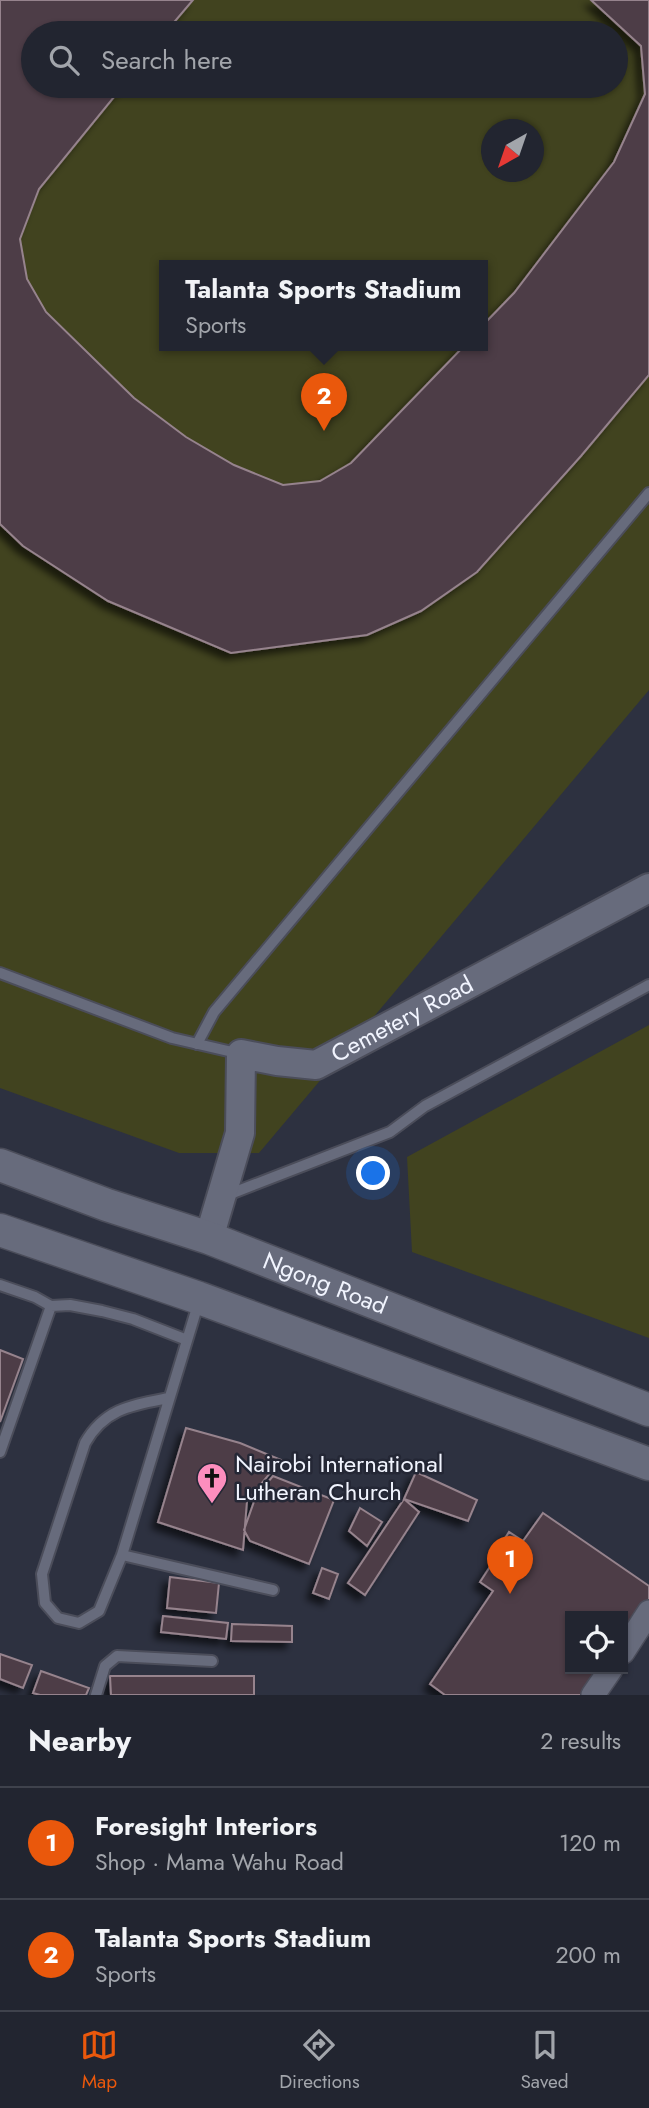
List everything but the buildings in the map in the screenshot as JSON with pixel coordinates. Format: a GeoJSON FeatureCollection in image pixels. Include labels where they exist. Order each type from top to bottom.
{"type":"FeatureCollection","features":[{"type":"Feature","properties":{"kind":"main road","name":"Ngong Road"},"geometry":{"type":"LineString","coordinates":[[0,1165],[107,1205],[209,1238],[649,1410]]}},
{"type":"Feature","properties":{"kind":"main road"},"geometry":{"type":"LineString","coordinates":[[0,1231],[200,1298],[649,1464]]}},
{"type":"Feature","properties":{"kind":"street","name":"Cemetery Road"},"geometry":{"type":"LineString","coordinates":[[241,1054],[316,1065],[649,888]]}},
{"type":"Feature","properties":{"kind":"street"},"geometry":{"type":"LineString","coordinates":[[209,1238],[240,1133],[241,1054]]}},
{"type":"Feature","properties":{"kind":"street"},"geometry":{"type":"LineString","coordinates":[[628,1644],[649,1612]]}},
{"type":"Feature","properties":{"kind":"street"},"geometry":{"type":"LineString","coordinates":[[593,1695],[608,1674]]}},
{"type":"Feature","properties":{"kind":"lane"},"geometry":{"type":"LineString","coordinates":[[197,1044],[223,1001],[649,493]]}},
{"type":"Feature","properties":{"kind":"lane"},"geometry":{"type":"LineString","coordinates":[[0,973],[172,1038],[241,1054]]}},
{"type":"Feature","properties":{"kind":"lane"},"geometry":{"type":"LineString","coordinates":[[222,1197],[390,1132],[425,1106],[649,985]]}},
{"type":"Feature","properties":{"kind":"lane"},"geometry":{"type":"LineString","coordinates":[[0,1285],[35,1297],[51,1306],[70,1304],[102,1311],[133,1319],[187,1340]]}},
{"type":"Feature","properties":{"kind":"lane"},"geometry":{"type":"LineString","coordinates":[[169,1398],[131,1406],[107,1417],[94,1429],[85,1443],[42,1574],[45,1603],[58,1618],[79,1623],[99,1611],[122,1555],[200,1298]]}},
{"type":"Feature","properties":{"kind":"lane"},"geometry":{"type":"LineString","coordinates":[[0,1452],[51,1306]]}},
{"type":"Feature","properties":{"kind":"lane"},"geometry":{"type":"LineString","coordinates":[[122,1555],[273,1590]]}},
{"type":"Feature","properties":{"kind":"lane"},"geometry":{"type":"LineString","coordinates":[[96,1695],[105,1666],[117,1656],[212,1661]]}},
{"type":"Feature","properties":{"kind":"green space"},"geometry":{"type":"Polygon","coordinates":[[[0,0],[649,0],[649,690],[259,1153],[179,1153],[0,1088],[0,0]]]}},
{"type":"Feature","properties":{"kind":"green space"},"geometry":{"type":"Polygon","coordinates":[[[649,1025],[649,1338],[412,1252],[407,1157],[649,1025]]]}},
{"type":"Feature","properties":{"kind":"place","name":"Talanta Sports Stadium"},"geometry":{"type":"Point","coordinates":[324,431]}},
{"type":"Feature","properties":{"kind":"place","name":"Nairobi International Lutheran Church"},"geometry":{"type":"Point","coordinates":[212,1505]}},
{"type":"Feature","properties":{"kind":"place","name":"Foresight Interiors"},"geometry":{"type":"Point","coordinates":[510,1594]}}]}
